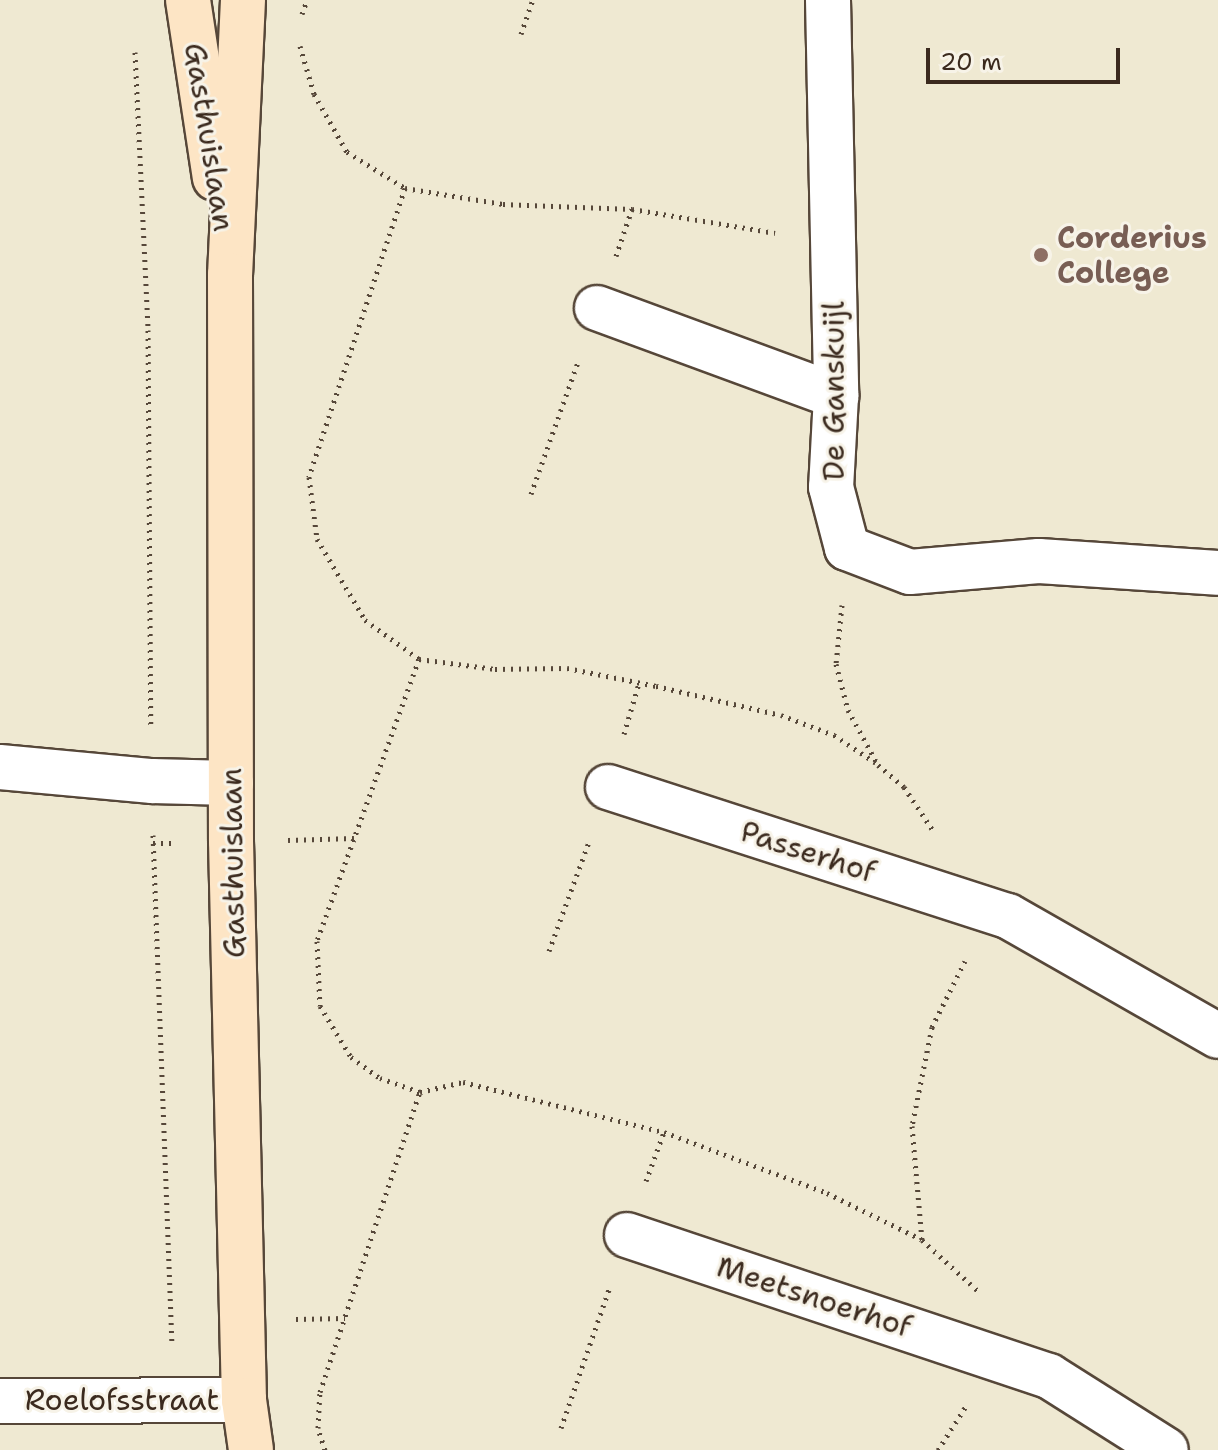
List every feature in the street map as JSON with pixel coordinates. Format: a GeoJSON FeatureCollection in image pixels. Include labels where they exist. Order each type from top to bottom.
{"type":"FeatureCollection","features":[{"type":"Feature","properties":{"kind":"main road","name":"Gasthuislaan"},"geometry":{"type":"LineString","coordinates":[[188,0],[230,275]]}},
{"type":"Feature","properties":{"kind":"main road","name":"Gasthuislaan"},"geometry":{"type":"LineString","coordinates":[[243,0],[230,275],[231,783],[244,1400],[251,1450]]}},
{"type":"Feature","properties":{"kind":"street","name":"De Ganskuijl"},"geometry":{"type":"LineString","coordinates":[[828,0],[836,396],[831,487],[847,548]]}},
{"type":"Feature","properties":{"kind":"street"},"geometry":{"type":"LineString","coordinates":[[597,308],[836,396]]}},
{"type":"Feature","properties":{"kind":"street"},"geometry":{"type":"LineString","coordinates":[[847,548],[910,572],[1039,561],[1218,573]]}},
{"type":"Feature","properties":{"kind":"street"},"geometry":{"type":"LineString","coordinates":[[0,767],[231,783]]}},
{"type":"Feature","properties":{"kind":"street","name":"Passerhof"},"geometry":{"type":"LineString","coordinates":[[608,787],[1008,916]]}},
{"type":"Feature","properties":{"kind":"street"},"geometry":{"type":"LineString","coordinates":[[1008,916],[1218,1036]]}},
{"type":"Feature","properties":{"kind":"street","name":"Meetsnoerhof"},"geometry":{"type":"LineString","coordinates":[[627,1235],[1049,1376],[1166,1450]]}},
{"type":"Feature","properties":{"kind":"street","name":"Roelofsstraat"},"geometry":{"type":"LineString","coordinates":[[0,1401],[244,1400]]}},
{"type":"Feature","properties":{"kind":"path"},"geometry":{"type":"LineString","coordinates":[[299,22],[307,0]]}},
{"type":"Feature","properties":{"kind":"path"},"geometry":{"type":"LineString","coordinates":[[521,34],[533,0]]}},
{"type":"Feature","properties":{"kind":"path"},"geometry":{"type":"LineString","coordinates":[[296,33],[314,94],[347,152],[405,188],[503,204],[632,209],[833,242]]}},
{"type":"Feature","properties":{"kind":"path"},"geometry":{"type":"LineString","coordinates":[[405,188],[309,477],[317,539],[365,620],[419,659],[495,669],[567,668],[781,715],[834,735],[878,765],[904,787],[936,834]]}},
{"type":"Feature","properties":{"kind":"path"},"geometry":{"type":"LineString","coordinates":[[847,548],[836,664],[848,710],[878,765]]}},
{"type":"Feature","properties":{"kind":"path"},"geometry":{"type":"LineString","coordinates":[[419,659],[317,941],[320,1006],[351,1057],[380,1078],[420,1092],[463,1082],[664,1132],[827,1193],[922,1240],[984,1297]]}},
{"type":"Feature","properties":{"kind":"path"},"geometry":{"type":"LineString","coordinates":[[922,1240],[912,1126],[932,1027],[960,966],[1008,916]]}},
{"type":"Feature","properties":{"kind":"path"},"geometry":{"type":"LineString","coordinates":[[325,1450],[318,1428],[320,1392],[420,1092]]}},
{"type":"Feature","properties":{"kind":"place","name":"Corderius College"},"geometry":{"type":"Point","coordinates":[1041,255]}}]}
